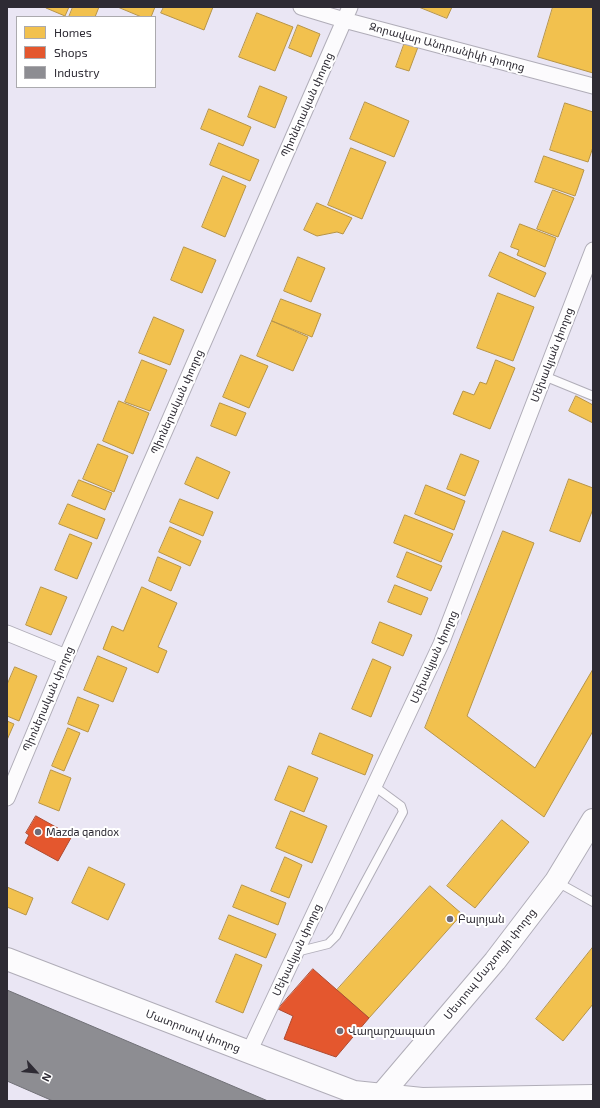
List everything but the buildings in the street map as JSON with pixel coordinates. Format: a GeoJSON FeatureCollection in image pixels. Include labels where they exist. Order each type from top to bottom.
{"type":"FeatureCollection","features":[{"type":"Feature","properties":{"kind":"street","name":"Զորավար Անդրանիկի փողոց"},"geometry":{"type":"LineString","coordinates":[[301,7],[347,13],[593,86]]}},
{"type":"Feature","properties":{"kind":"street","name":"Պիոներական փողոց"},"geometry":{"type":"LineString","coordinates":[[7,798],[66,657],[347,13]]}},
{"type":"Feature","properties":{"kind":"street","name":"Մեխակյան փողոց"},"geometry":{"type":"LineString","coordinates":[[249,1052],[441,644],[593,250]]}},
{"type":"Feature","properties":{"kind":"street"},"geometry":{"type":"LineString","coordinates":[[7,633],[66,657]]}},
{"type":"Feature","properties":{"kind":"street","name":"Մեսրոպ Մաշտոցի փողոց"},"geometry":{"type":"LineString","coordinates":[[378,1098],[495,961],[556,882],[593,820]]}},
{"type":"Feature","properties":{"kind":"street","name":"Մատրոսով փողոց"},"geometry":{"type":"LineString","coordinates":[[7,959],[354,1092],[378,1098],[422,1099],[593,1096]]}},
{"type":"Feature","properties":{"kind":"lane"},"geometry":{"type":"LineString","coordinates":[[544,376],[593,396]]}},
{"type":"Feature","properties":{"kind":"lane"},"geometry":{"type":"LineString","coordinates":[[296,952],[328,944],[336,936],[403,812],[401,806],[374,786]]}},
{"type":"Feature","properties":{"kind":"lane"},"geometry":{"type":"LineString","coordinates":[[556,882],[593,902]]}},
{"type":"Feature","properties":{"kind":"place","name":"Mazda qandox"},"geometry":{"type":"Point","coordinates":[38,832]}},
{"type":"Feature","properties":{"kind":"place","name":"Բալոյան"},"geometry":{"type":"Point","coordinates":[450,919]}},
{"type":"Feature","properties":{"kind":"place","name":"Վաղարշապատ"},"geometry":{"type":"Point","coordinates":[340,1031]}}]}
